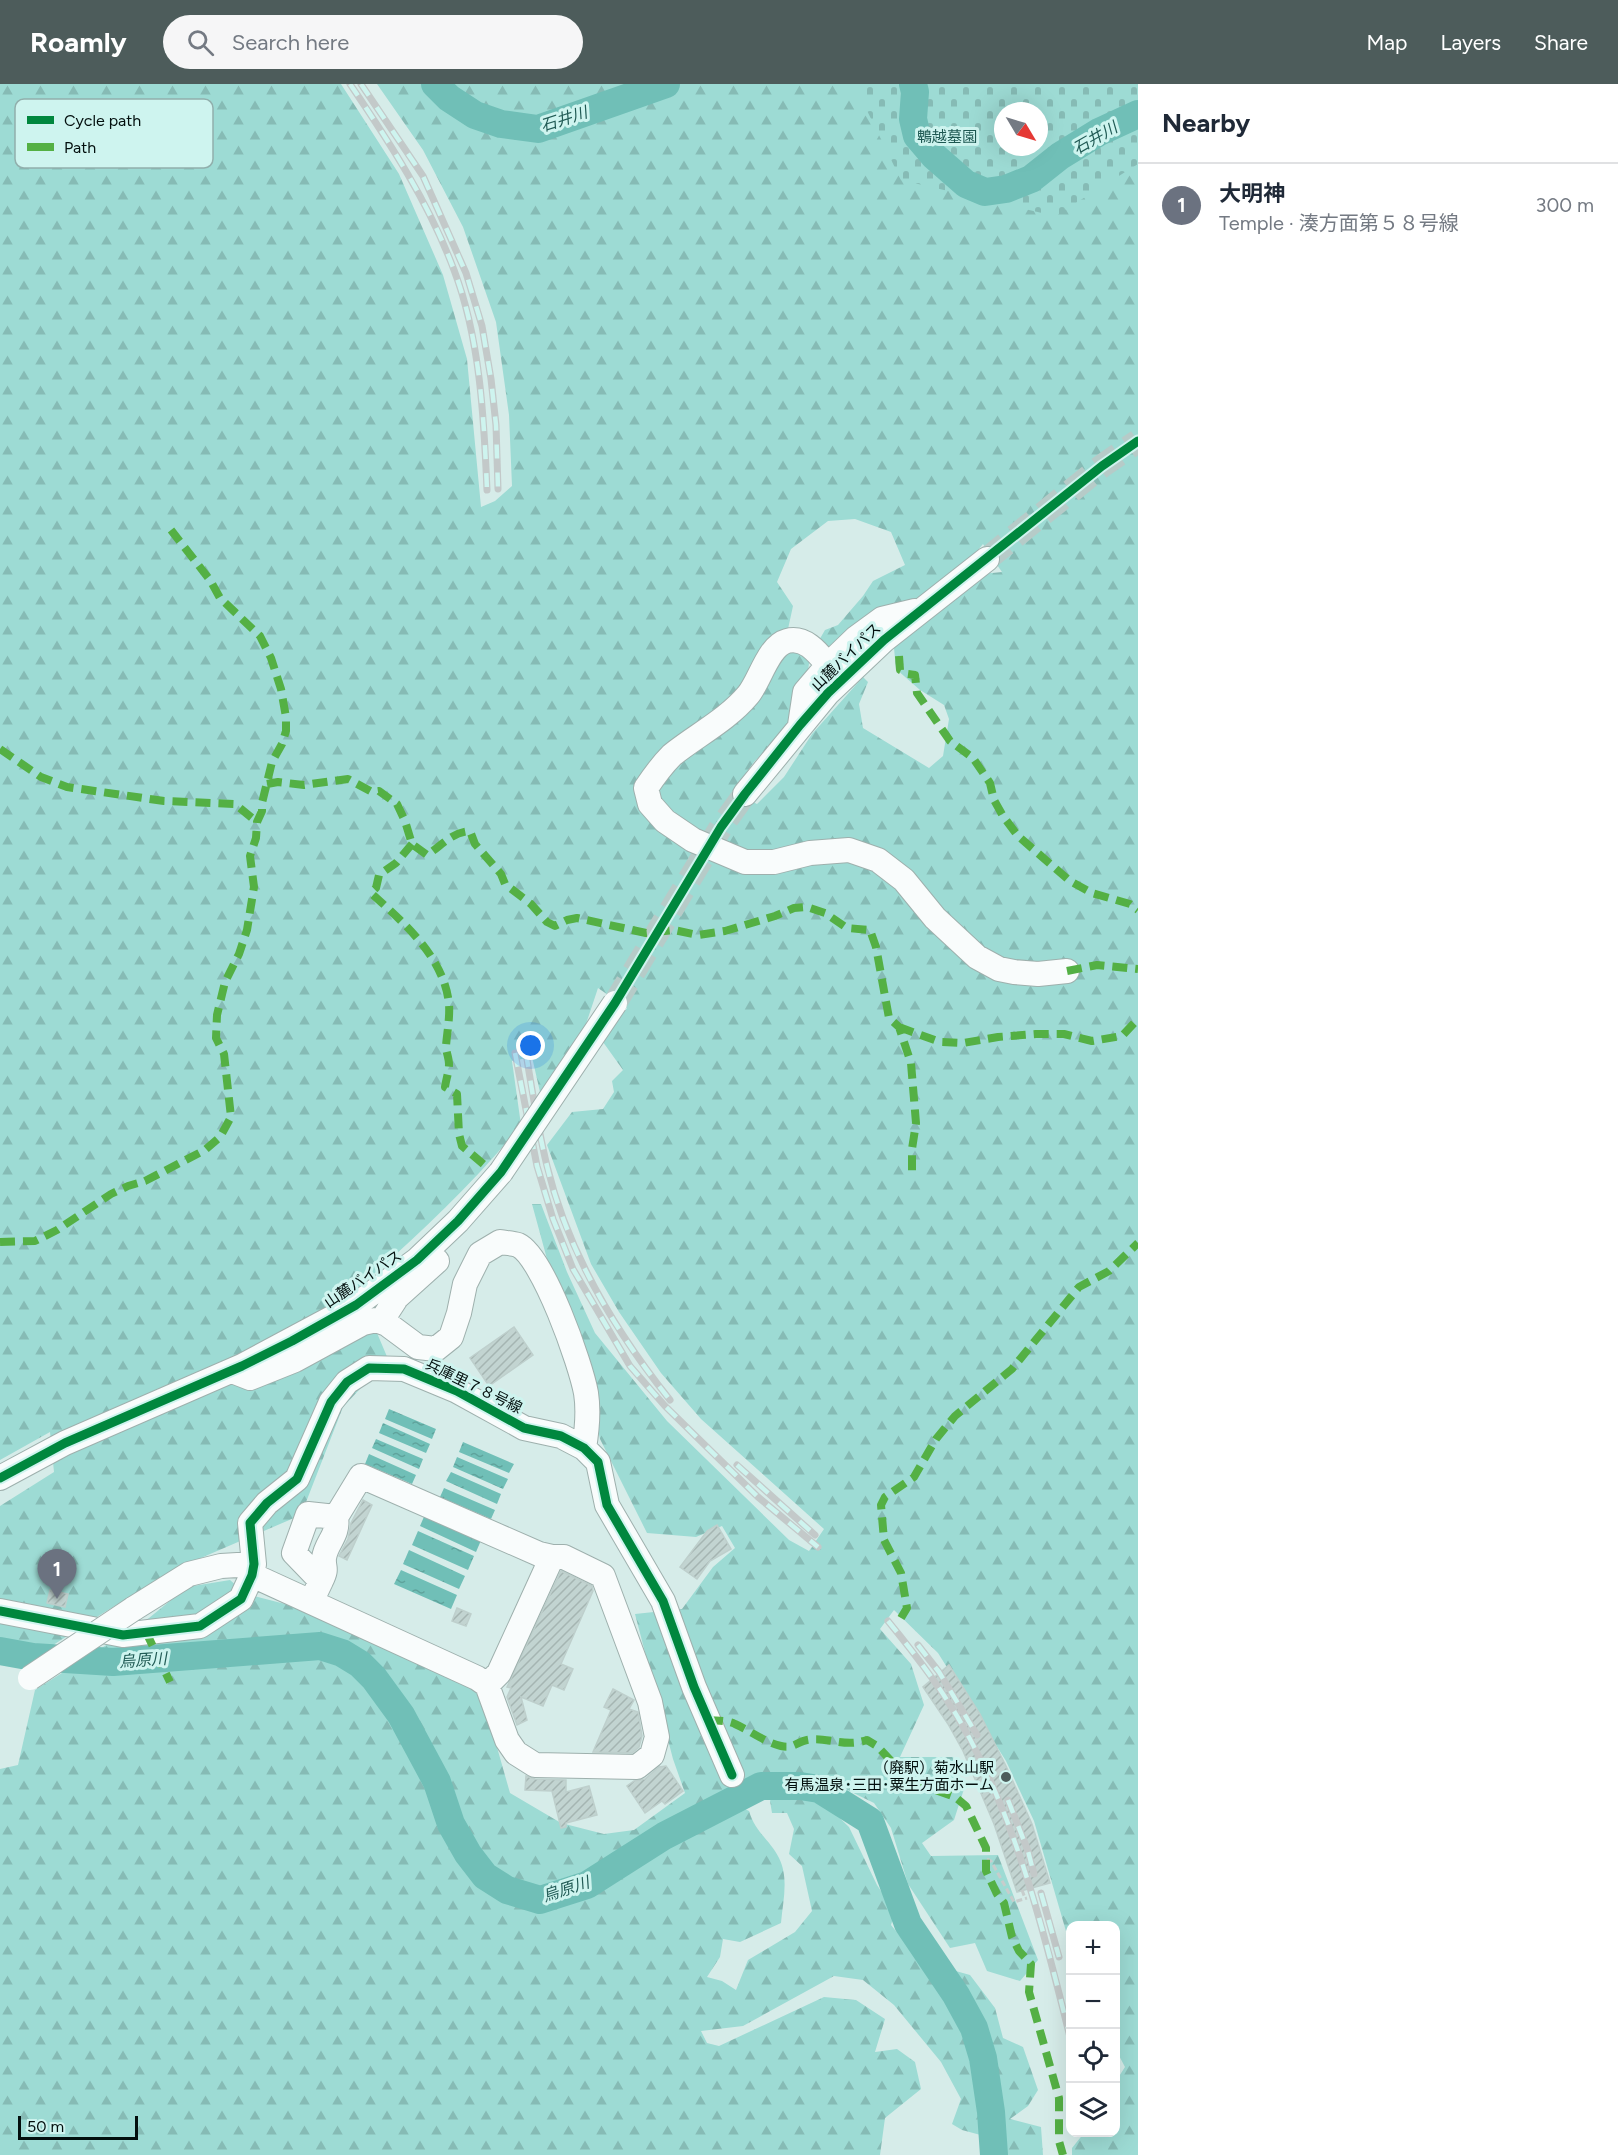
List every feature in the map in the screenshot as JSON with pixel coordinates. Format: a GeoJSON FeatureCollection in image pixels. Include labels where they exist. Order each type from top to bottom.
{"type":"FeatureCollection","features":[{"type":"Feature","properties":{"kind":"street","name":"山麓バイパス"},"geometry":{"type":"LineString","coordinates":[[745,794],[800,725],[844,678],[884,640],[987,559]]}},
{"type":"Feature","properties":{"kind":"street"},"geometry":{"type":"LineString","coordinates":[[800,725],[805,692],[828,665],[856,638],[882,619],[919,611]]}},
{"type":"Feature","properties":{"kind":"street"},"geometry":{"type":"LineString","coordinates":[[828,665],[816,651],[802,641],[794,639],[784,641],[766,663],[748,695],[726,716],[671,756],[657,772],[646,788],[650,804],[665,821],[693,840],[745,862],[774,862],[810,853],[849,850],[879,860],[904,880],[935,918],[977,957],[999,969],[1014,972],[1038,974],[1067,971]]}},
{"type":"Feature","properties":{"kind":"street","name":"山麓バイパス"},"geometry":{"type":"LineString","coordinates":[[0,1478],[65,1443],[232,1371],[356,1305],[417,1260],[458,1221],[501,1172],[615,1003]]}},
{"type":"Feature","properties":{"kind":"street"},"geometry":{"type":"LineString","coordinates":[[387,1324],[386,1314],[397,1297],[451,1248],[458,1221]]}},
{"type":"Feature","properties":{"kind":"street"},"geometry":{"type":"LineString","coordinates":[[232,1371],[250,1378],[295,1360],[363,1323],[376,1320],[387,1324],[418,1347],[436,1349],[451,1337],[465,1284],[480,1254],[500,1242],[519,1246],[533,1260],[562,1318],[586,1393],[588,1428],[584,1448],[598,1462],[607,1505],[663,1601],[694,1687],[732,1775]]}},
{"type":"Feature","properties":{"kind":"street","name":"兵庫里７８号線"},"geometry":{"type":"LineString","coordinates":[[253,1569],[250,1523],[267,1503],[297,1479],[331,1402],[347,1382],[369,1368],[404,1369],[457,1391],[524,1428],[561,1436],[584,1448]]}},
{"type":"Feature","properties":{"kind":"street"},"geometry":{"type":"LineString","coordinates":[[30,1678],[189,1574],[221,1566],[253,1569],[316,1591],[477,1678],[487,1685],[507,1740],[516,1753],[535,1765],[637,1767],[652,1755],[657,1737],[650,1702],[603,1575],[564,1557],[540,1554],[361,1476],[336,1517],[337,1527],[324,1558],[326,1571],[316,1591]]}},
{"type":"Feature","properties":{"kind":"street"},"geometry":{"type":"LineString","coordinates":[[487,1685],[499,1673],[552,1557]]}},
{"type":"Feature","properties":{"kind":"street"},"geometry":{"type":"LineString","coordinates":[[0,1611],[123,1635],[200,1626],[241,1599],[253,1569]]}},
{"type":"Feature","properties":{"kind":"path"},"geometry":{"type":"LineString","coordinates":[[987,1859],[991,1861],[1014,1902],[1026,1898],[1022,1890]]}},
{"type":"Feature","properties":{"kind":"green space"},"geometry":{"type":"Polygon","coordinates":[[[0,84],[341,84],[399,174],[443,275],[467,359],[481,507],[495,501],[512,486],[509,415],[496,322],[463,227],[423,150],[377,84],[919,84],[921,147],[994,152],[994,156],[1048,156],[1138,106],[1138,2155],[1072,2155],[1072,2148],[1081,2137],[1120,2137],[1120,2075],[1125,2067],[1120,2058],[1120,1921],[1066,1921],[1066,1931],[1034,1821],[1006,1761],[938,1653],[894,1610],[880,1629],[911,1664],[924,1705],[900,1757],[953,1757],[964,1789],[954,1820],[922,1843],[931,1856],[998,1855],[1038,1960],[1020,1981],[987,1971],[975,1943],[950,1948],[908,1884],[891,1828],[874,1803],[837,1785],[798,1775],[755,1781],[737,1794],[739,1806],[749,1811],[755,1825],[779,1858],[782,1866],[784,1890],[781,1923],[740,1942],[723,1939],[720,1957],[707,1977],[722,1981],[736,1990],[748,1960],[795,1932],[812,1911],[802,1866],[789,1854],[794,1829],[787,1813],[772,1813],[770,1801],[774,1792],[820,1799],[849,1827],[877,1885],[895,1912],[891,1925],[920,1961],[970,1975],[995,2008],[1003,2038],[1023,2047],[1038,2090],[1028,2106],[1010,2119],[1041,2127],[1043,2155],[1006,2155],[988,2137],[962,2130],[952,2124],[961,2099],[941,2062],[894,2005],[863,1980],[834,1976],[743,2026],[701,2031],[707,2043],[719,2046],[824,1997],[856,2000],[885,2019],[875,2052],[897,2049],[915,2062],[921,2089],[885,2118],[880,2155],[0,2155],[0,1769],[18,1765],[35,1690],[149,1618],[187,1587],[230,1580],[246,1594],[285,1604],[481,1691],[510,1793],[561,1823],[604,1834],[634,1830],[685,1793],[673,1759],[635,1614],[682,1609],[713,1567],[735,1548],[722,1526],[696,1537],[647,1533],[600,1439],[577,1331],[547,1259],[532,1204],[541,1204],[567,1272],[595,1333],[667,1421],[789,1540],[809,1551],[824,1529],[701,1419],[661,1373],[619,1312],[591,1264],[547,1145],[572,1112],[603,1109],[614,1092],[612,1081],[623,1070],[603,1042],[627,1008],[598,988],[585,1027],[540,1092],[532,1057],[512,1061],[521,1125],[443,1210],[358,1288],[388,1359],[343,1407],[301,1515],[173,1570],[22,1665],[0,1665],[0,1506],[54,1472],[50,1432],[0,1460],[0,84]],[[855,519],[828,521],[791,549],[777,582],[793,606],[788,629],[811,650],[807,677],[792,722],[754,762],[732,792],[757,804],[784,777],[812,734],[863,677],[868,682],[859,704],[863,728],[929,768],[943,756],[949,719],[944,705],[920,690],[896,669],[894,648],[982,574],[1002,572],[983,544],[968,562],[922,596],[885,611],[828,656],[818,642],[825,630],[838,625],[873,581],[905,565],[891,532],[855,519]]]}},
{"type":"Feature","properties":{"kind":"green space","name":"鵯越墓園"},"geometry":{"type":"Polygon","coordinates":[[[854,84],[1138,84],[1138,164],[1055,216],[901,180],[854,84]]]}},
{"type":"Feature","properties":{"kind":"water"},"geometry":{"type":"Polygon","coordinates":[[[389,1409],[436,1429],[432,1439],[385,1419],[389,1409]]]}},
{"type":"Feature","properties":{"kind":"water"},"geometry":{"type":"Polygon","coordinates":[[[383,1423],[430,1444],[426,1453],[379,1433],[383,1423]]]}},
{"type":"Feature","properties":{"kind":"water"},"geometry":{"type":"Polygon","coordinates":[[[376,1439],[423,1459],[419,1469],[372,1448],[376,1439]]]}},
{"type":"Feature","properties":{"kind":"water"},"geometry":{"type":"Polygon","coordinates":[[[463,1442],[514,1464],[509,1473],[459,1452],[463,1442]]]}},
{"type":"Feature","properties":{"kind":"water"},"geometry":{"type":"Polygon","coordinates":[[[369,1454],[416,1475],[412,1484],[365,1464],[369,1454]]]}},
{"type":"Feature","properties":{"kind":"water"},"geometry":{"type":"Polygon","coordinates":[[[457,1457],[508,1479],[503,1489],[453,1467],[457,1457]]]}},
{"type":"Feature","properties":{"kind":"water"},"geometry":{"type":"Polygon","coordinates":[[[451,1472],[501,1494],[497,1504],[446,1481],[451,1472]]]}},
{"type":"Feature","properties":{"kind":"water"},"geometry":{"type":"Polygon","coordinates":[[[444,1488],[495,1510],[491,1519],[440,1497],[444,1488]]]}},
{"type":"Feature","properties":{"kind":"water"},"geometry":{"type":"Polygon","coordinates":[[[426,1512],[482,1538],[476,1552],[420,1526],[426,1512]]]}},
{"type":"Feature","properties":{"kind":"water"},"geometry":{"type":"Polygon","coordinates":[[[418,1531],[474,1556],[468,1570],[412,1545],[418,1531]]]}},
{"type":"Feature","properties":{"kind":"water"},"geometry":{"type":"Polygon","coordinates":[[[409,1550],[465,1576],[459,1589],[403,1564],[409,1550]]]}},
{"type":"Feature","properties":{"kind":"water"},"geometry":{"type":"Polygon","coordinates":[[[401,1570],[457,1595],[451,1609],[394,1584],[401,1570]]]}},
{"type":"Feature","properties":{"kind":"building"},"geometry":{"type":"Polygon","coordinates":[[[514,1327],[533,1355],[489,1386],[470,1358],[514,1327]]]}},
{"type":"Feature","properties":{"kind":"building"},"geometry":{"type":"Polygon","coordinates":[[[363,1500],[372,1505],[347,1560],[339,1556],[348,1539],[351,1523],[363,1500]]]}},
{"type":"Feature","properties":{"kind":"building"},"geometry":{"type":"Polygon","coordinates":[[[717,1525],[731,1549],[710,1561],[697,1579],[680,1567],[707,1531],[717,1525]]]}},
{"type":"Feature","properties":{"kind":"building"},"geometry":{"type":"Polygon","coordinates":[[[561,1571],[592,1586],[593,1591],[561,1664],[573,1669],[564,1690],[552,1685],[543,1706],[521,1697],[527,1720],[517,1725],[507,1697],[511,1688],[507,1687],[561,1571]]]}},
{"type":"Feature","properties":{"kind":"building"},"geometry":{"type":"Polygon","coordinates":[[[50,1590],[68,1594],[65,1607],[47,1603],[50,1590]]]}},
{"type":"Feature","properties":{"kind":"building"},"geometry":{"type":"Polygon","coordinates":[[[457,1608],[471,1614],[466,1626],[452,1621],[457,1608]]]}},
{"type":"Feature","properties":{"kind":"building"},"geometry":{"type":"Polygon","coordinates":[[[949,1665],[980,1714],[1006,1766],[1032,1824],[1050,1883],[1017,1892],[994,1824],[963,1751],[923,1687],[949,1665]]]}},
{"type":"Feature","properties":{"kind":"building"},"geometry":{"type":"Polygon","coordinates":[[[613,1689],[634,1700],[629,1709],[638,1712],[642,1736],[639,1747],[632,1753],[593,1752],[611,1710],[604,1707],[613,1689]]]}},
{"type":"Feature","properties":{"kind":"building"},"geometry":{"type":"Polygon","coordinates":[[[666,1766],[683,1791],[665,1804],[662,1801],[645,1813],[627,1786],[634,1781],[645,1779],[659,1767],[666,1766]]]}},
{"type":"Feature","properties":{"kind":"building"},"geometry":{"type":"Polygon","coordinates":[[[526,1776],[535,1779],[566,1780],[566,1792],[589,1786],[597,1815],[566,1823],[566,1827],[561,1828],[552,1791],[525,1790],[526,1776]]]}},
{"type":"Feature","properties":{"kind":"waterway","name":"石井川"},"geometry":{"type":"LineString","coordinates":[[435,84],[449,98],[475,115],[501,124],[538,129],[666,84]]}},
{"type":"Feature","properties":{"kind":"waterway","name":"石井川"},"geometry":{"type":"LineString","coordinates":[[913,84],[915,92],[913,119],[917,136],[934,156],[966,184],[985,192],[1006,189],[1031,179],[1060,156],[1099,132],[1138,114]]}},
{"type":"Feature","properties":{"kind":"waterway","name":"烏原川"},"geometry":{"type":"LineString","coordinates":[[0,1651],[33,1657],[113,1662],[320,1646],[342,1653],[360,1664],[374,1678],[401,1715],[437,1782],[451,1824],[468,1854],[485,1876],[507,1890],[540,1900],[587,1885],[664,1836],[761,1786],[800,1786],[819,1789],[870,1821],[908,1924],[956,1995],[974,2028],[983,2058],[991,2112],[994,2155]]}},
{"type":"Feature","properties":{"kind":"tunnel"},"geometry":{"type":"LineString","coordinates":[[987,559],[1102,466],[1138,441]]}},
{"type":"Feature","properties":{"kind":"tunnel"},"geometry":{"type":"LineString","coordinates":[[615,1003],[721,827],[745,794]]}},
{"type":"Feature","properties":{"kind":"railway"},"geometry":{"type":"LineString","coordinates":[[350,84],[421,197],[444,245],[463,296],[479,378],[487,490]]}},
{"type":"Feature","properties":{"kind":"railway"},"geometry":{"type":"LineString","coordinates":[[361,84],[423,176],[466,273],[482,326],[491,379],[496,425],[498,489]]}},
{"type":"Feature","properties":{"kind":"railway"},"geometry":{"type":"LineString","coordinates":[[515,1053],[537,1166],[553,1219],[573,1269],[630,1366],[665,1406],[758,1497],[818,1547]]}},
{"type":"Feature","properties":{"kind":"railway"},"geometry":{"type":"LineString","coordinates":[[526,1053],[547,1166],[567,1230],[612,1319],[670,1400]]}},
{"type":"Feature","properties":{"kind":"railway"},"geometry":{"type":"LineString","coordinates":[[737,1465],[815,1535]]}},
{"type":"Feature","properties":{"kind":"railway"},"geometry":{"type":"LineString","coordinates":[[888,1621],[922,1664],[962,1725],[1004,1812],[1030,1886],[1068,2029]]}},
{"type":"Feature","properties":{"kind":"railway"},"geometry":{"type":"LineString","coordinates":[[918,1645],[939,1672],[977,1735]]}},
{"type":"Feature","properties":{"kind":"railway"},"geometry":{"type":"LineString","coordinates":[[1008,1800],[1028,1851],[1034,1874]]}},
{"type":"Feature","properties":{"kind":"railway"},"geometry":{"type":"LineString","coordinates":[[1041,1893],[1059,1957]]}},
{"type":"Feature","properties":{"kind":"marked path"},"geometry":{"type":"LineString","coordinates":[[0,1242],[35,1241],[57,1230],[111,1194],[145,1181],[205,1150],[220,1137],[231,1117],[224,1054],[216,1038],[217,1015],[225,982],[239,954],[247,930],[254,887],[250,856],[272,762],[286,731],[286,717],[281,689],[271,658],[260,636],[220,598],[210,580],[171,530]]}},
{"type":"Feature","properties":{"kind":"marked path"},"geometry":{"type":"LineString","coordinates":[[899,656],[900,670],[915,675],[917,693],[950,741],[973,758],[990,783],[994,800],[1003,816],[1018,836],[1070,881],[1092,893],[1130,904],[1138,910]]}},
{"type":"Feature","properties":{"kind":"marked path"},"geometry":{"type":"LineString","coordinates":[[0,749],[41,777],[67,787],[164,801],[235,804],[257,822]]}},
{"type":"Feature","properties":{"kind":"marked path"},"geometry":{"type":"LineString","coordinates":[[267,784],[278,782],[304,785],[348,779],[372,792],[379,791],[397,804],[412,844],[427,855],[452,837],[470,831],[475,844],[501,874],[505,884],[531,904],[547,922],[555,926],[577,918],[646,933],[674,930],[698,935],[725,931],[794,908],[807,907],[825,913],[847,928],[870,930],[876,947],[889,1018],[899,1027],[911,1063],[916,1123],[912,1149],[912,1173]]}},
{"type":"Feature","properties":{"kind":"marked path"},"geometry":{"type":"LineString","coordinates":[[412,844],[396,863],[379,875],[376,888],[371,893],[420,942],[431,956],[446,987],[449,1004],[446,1046],[449,1070],[445,1087],[457,1094],[459,1134],[462,1146],[488,1168]]}},
{"type":"Feature","properties":{"kind":"marked path"},"geometry":{"type":"LineString","coordinates":[[1067,971],[1097,965],[1138,969]]}},
{"type":"Feature","properties":{"kind":"marked path"},"geometry":{"type":"LineString","coordinates":[[899,1027],[940,1042],[963,1043],[1036,1034],[1064,1034],[1092,1041],[1122,1036],[1138,1019]]}},
{"type":"Feature","properties":{"kind":"marked path"},"geometry":{"type":"LineString","coordinates":[[901,1618],[907,1608],[901,1573],[884,1540],[881,1505],[885,1497],[914,1477],[936,1439],[955,1416],[1012,1369],[1079,1287],[1109,1271],[1138,1243]]}},
{"type":"Feature","properties":{"kind":"marked path"},"geometry":{"type":"LineString","coordinates":[[146,1632],[170,1682]]}},
{"type":"Feature","properties":{"kind":"marked path"},"geometry":{"type":"LineString","coordinates":[[708,1720],[732,1723],[769,1742],[785,1747],[814,1739],[850,1743],[867,1740],[910,1775],[935,1790],[955,1797],[966,1806],[986,1848],[986,1871],[1004,1903],[1012,1937],[1019,1951],[1031,1964],[1029,1992],[1059,2098],[1059,2141],[1063,2155]]}},
{"type":"Feature","properties":{"kind":"cycle path"},"geometry":{"type":"LineString","coordinates":[[0,1478],[65,1443],[242,1366],[292,1341],[356,1305],[417,1260],[458,1221],[501,1172],[615,1003],[721,827],[800,725],[828,693],[884,640],[1102,466],[1138,441]]}},
{"type":"Feature","properties":{"kind":"cycle path"},"geometry":{"type":"LineString","coordinates":[[0,1611],[123,1635],[200,1626],[241,1599],[252,1575],[254,1564],[250,1523],[267,1503],[297,1479],[331,1402],[347,1382],[369,1368],[404,1369],[457,1391],[524,1428],[561,1436],[584,1448],[598,1462],[607,1505],[663,1601],[694,1687],[732,1775]]}},
{"type":"Feature","properties":{"kind":"place","name":"大明神"},"geometry":{"type":"Point","coordinates":[57,1599]}},
{"type":"Feature","properties":{"kind":"place","name":"（廃駅）菊水山駅 有馬温泉･三田･粟生方面ホーム"},"geometry":{"type":"Point","coordinates":[1006,1777]}}]}
